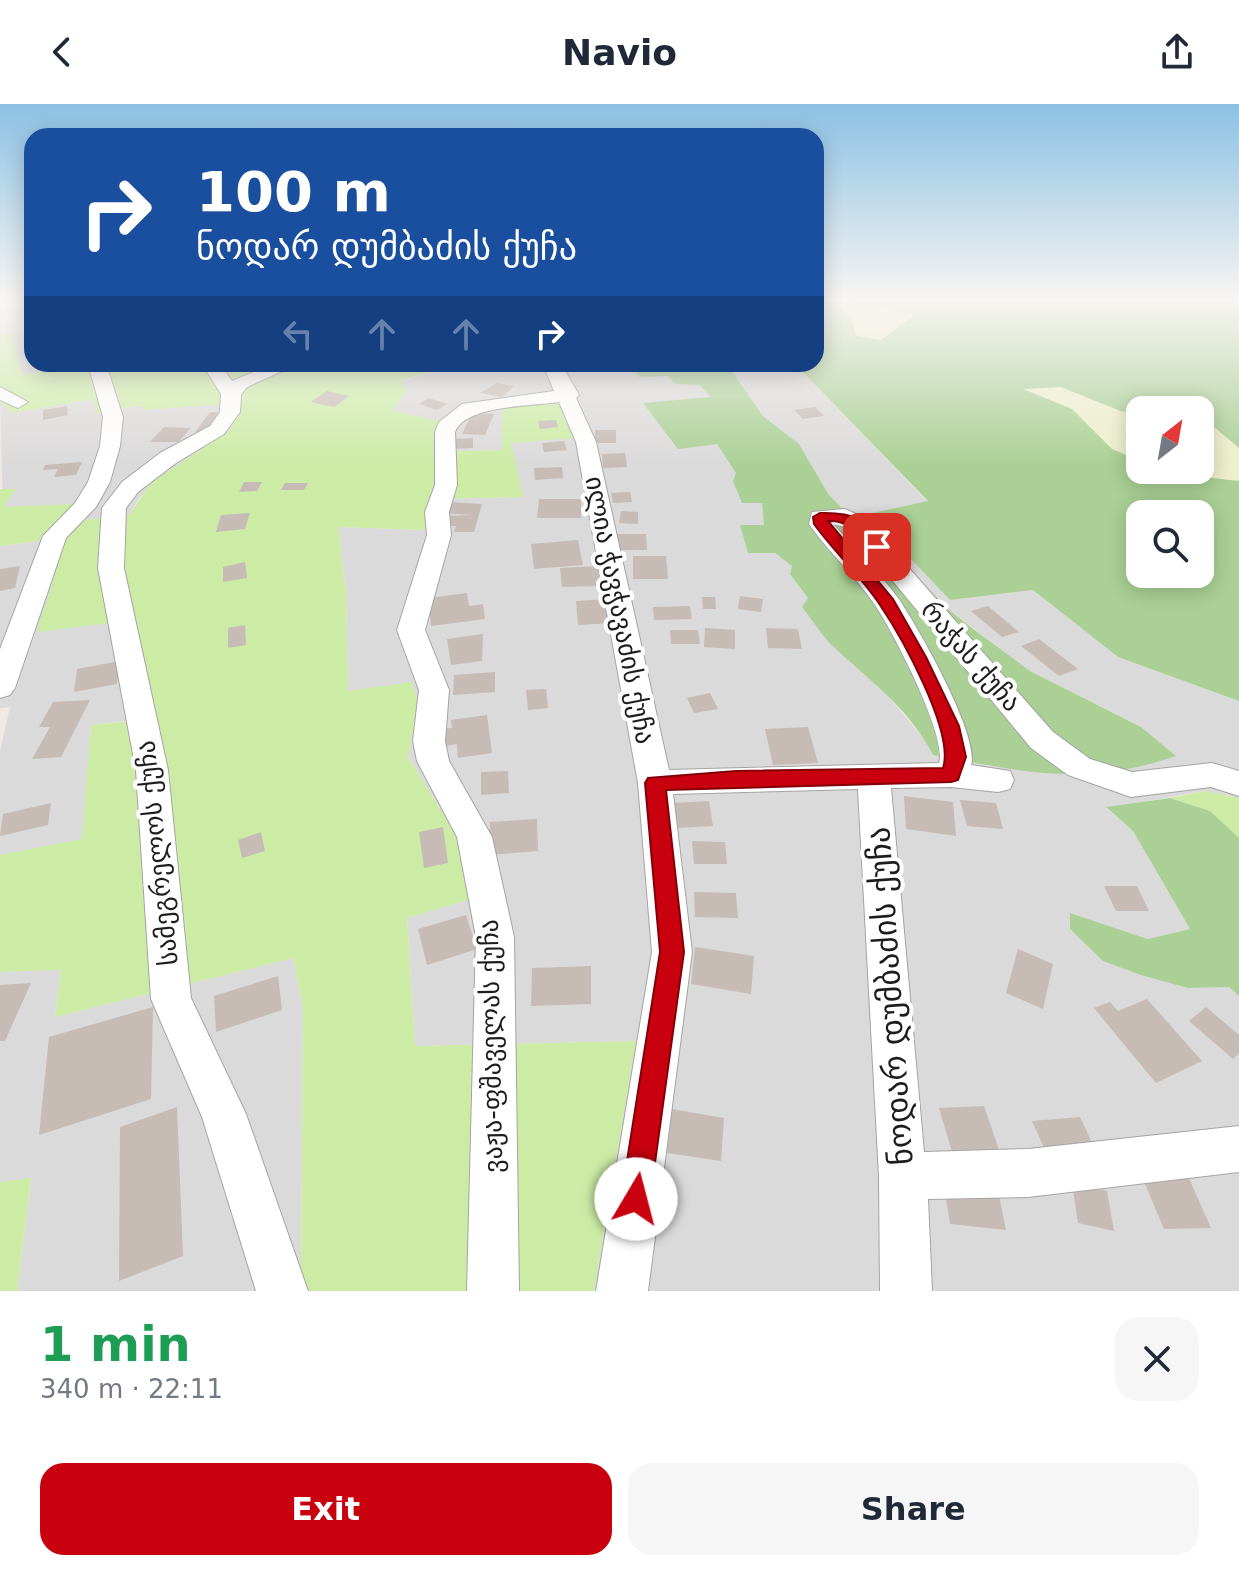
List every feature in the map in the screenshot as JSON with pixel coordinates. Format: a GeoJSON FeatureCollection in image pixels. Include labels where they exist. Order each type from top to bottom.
{"type":"FeatureCollection","features":[{"type":"Feature","properties":{"kind":"street"},"geometry":{"type":"LineString","coordinates":[[0,688],[55,536],[84,507],[99,482],[110,446],[113,417],[99,372]]}},
{"type":"Feature","properties":{"kind":"street"},"geometry":{"type":"LineString","coordinates":[[216,372],[231,394],[240,383],[268,372]]}},
{"type":"Feature","properties":{"kind":"street","name":"ილია ჭავჭავაძის ქუჩა"},"geometry":{"type":"LineString","coordinates":[[556,372],[569,395],[586,442],[655,783],[672,952],[622,1291]]}},
{"type":"Feature","properties":{"kind":"street","name":"სამეგრელოს ქუჩა"},"geometry":{"type":"LineString","coordinates":[[231,394],[230,412],[217,430],[168,458],[130,487],[114,508],[111,568],[152,770],[171,999],[224,1114],[282,1291]]}},
{"type":"Feature","properties":{"kind":"street","name":"ვაჟა-ფშაველას ქუჩა"},"geometry":{"type":"LineString","coordinates":[[493,1291],[495,937],[474,837],[433,761],[429,741],[434,690],[411,630],[439,535],[437,512],[446,485],[445,432],[449,422],[469,408],[569,395]]}},
{"type":"Feature","properties":{"kind":"street"},"geometry":{"type":"LineString","coordinates":[[84,507],[130,487]]}},
{"type":"Feature","properties":{"kind":"street","name":"რაჭას ქუჩა"},"geometry":{"type":"LineString","coordinates":[[951,775],[957,757],[950,726],[918,657],[887,602],[821,524],[820,517],[845,516],[857,523],[1042,740],[1079,767],[1131,785],[1212,775],[1239,784]]}},
{"type":"Feature","properties":{"kind":"street"},"geometry":{"type":"LineString","coordinates":[[655,783],[736,778],[951,775],[998,780]]}},
{"type":"Feature","properties":{"kind":"street","name":"ნოდარ დუმბაძის ქუჩა"},"geometry":{"type":"LineString","coordinates":[[874,776],[903,1176],[906,1291]]}},
{"type":"Feature","properties":{"kind":"street"},"geometry":{"type":"LineString","coordinates":[[903,1176],[1028,1173],[1239,1149]]}},
{"type":"Feature","properties":{"kind":"shaded area"},"geometry":{"type":"Polygon","coordinates":[[[18,355],[24,355],[24,372],[42,372],[22,375],[18,355]]]}},
{"type":"Feature","properties":{"kind":"shaded area"},"geometry":{"type":"Polygon","coordinates":[[[431,372],[637,372],[639,377],[668,376],[675,384],[700,385],[711,397],[644,404],[717,444],[762,502],[765,525],[741,525],[792,566],[790,574],[809,598],[836,649],[876,682],[925,740],[933,755],[1175,756],[1141,727],[1030,671],[948,609],[858,515],[842,508],[829,495],[799,444],[763,416],[733,372],[803,372],[928,502],[869,514],[950,600],[1033,590],[1118,657],[1239,701],[1239,798],[1206,791],[1106,808],[1133,831],[1190,929],[1149,939],[1070,913],[1070,930],[1188,988],[1229,987],[1239,996],[1239,1291],[594,1291],[636,1041],[415,1046],[407,918],[468,900],[455,833],[408,757],[418,703],[348,692],[346,592],[338,527],[427,530],[427,504],[431,499],[522,497],[511,443],[561,399],[502,450],[436,452],[392,412],[402,381],[431,372]]]}},
{"type":"Feature","properties":{"kind":"shaded area"},"geometry":{"type":"Polygon","coordinates":[[[93,399],[97,413],[143,405],[143,410],[240,402],[230,430],[140,497],[129,515],[77,521],[134,620],[156,718],[91,725],[83,839],[0,855],[0,751],[10,707],[0,708],[0,546],[38,541],[73,505],[3,507],[0,401],[12,413],[93,399]]]}},
{"type":"Feature","properties":{"kind":"shaded area"},"geometry":{"type":"Polygon","coordinates":[[[293,958],[303,1007],[301,1287],[290,1291],[17,1291],[31,1179],[0,1182],[0,972],[61,969],[55,1017],[293,958]]]}},
{"type":"Feature","properties":{"kind":"green space"},"geometry":{"type":"Polygon","coordinates":[[[0,355],[18,355],[22,375],[42,372],[430,372],[402,380],[406,392],[392,411],[443,422],[436,452],[502,450],[502,407],[561,398],[575,438],[511,443],[523,497],[431,499],[427,504],[427,530],[338,527],[346,592],[348,691],[412,682],[418,703],[408,757],[455,833],[468,900],[407,918],[415,1046],[636,1041],[594,1291],[290,1291],[301,1287],[303,1007],[293,958],[55,1017],[61,970],[0,972],[0,855],[82,839],[91,725],[155,719],[134,620],[37,632],[67,535],[77,521],[129,515],[152,482],[230,430],[240,403],[143,410],[143,405],[96,413],[93,399],[12,413],[0,401],[0,355]]]}},
{"type":"Feature","properties":{"kind":"green space"},"geometry":{"type":"Polygon","coordinates":[[[824,355],[1239,355],[1239,448],[1214,427],[1214,396],[1126,396],[1126,412],[1123,412],[1061,387],[1023,389],[1072,409],[1112,449],[1126,455],[1126,484],[1214,484],[1214,478],[1239,481],[1239,701],[1118,657],[1033,590],[950,600],[868,514],[928,501],[803,372],[824,372],[824,355]]]}},
{"type":"Feature","properties":{"kind":"green space"},"geometry":{"type":"Polygon","coordinates":[[[637,372],[733,372],[763,416],[799,444],[829,495],[842,508],[858,515],[948,609],[1030,671],[1141,727],[1176,756],[1112,771],[1054,774],[933,755],[903,711],[819,630],[802,607],[808,598],[790,574],[792,566],[775,553],[748,553],[740,525],[764,525],[762,503],[742,503],[733,481],[736,473],[717,444],[678,449],[643,403],[710,397],[700,385],[675,384],[668,376],[639,377],[637,372]]]}},
{"type":"Feature","properties":{"kind":"green space"},"geometry":{"type":"Polygon","coordinates":[[[1061,387],[1126,412],[1126,455],[1112,449],[1072,409],[1021,388],[1061,387]]]}},
{"type":"Feature","properties":{"kind":"green space"},"geometry":{"type":"Polygon","coordinates":[[[1214,427],[1239,448],[1239,481],[1214,479],[1214,427]]]}},
{"type":"Feature","properties":{"kind":"green space"},"geometry":{"type":"Polygon","coordinates":[[[0,489],[16,489],[4,507],[74,504],[38,541],[0,546],[0,489]]]}},
{"type":"Feature","properties":{"kind":"green space"},"geometry":{"type":"Polygon","coordinates":[[[1206,791],[1239,798],[1239,838],[1210,811],[1170,798],[1206,791]]]}},
{"type":"Feature","properties":{"kind":"green space"},"geometry":{"type":"Polygon","coordinates":[[[1170,798],[1210,811],[1239,838],[1239,996],[1229,987],[1188,988],[1103,961],[1070,929],[1070,913],[1148,939],[1190,929],[1133,831],[1106,807],[1170,798]]]}},
{"type":"Feature","properties":{"kind":"green space"},"geometry":{"type":"Polygon","coordinates":[[[31,1178],[17,1291],[0,1291],[0,1182],[31,1178]]]}},
{"type":"Feature","properties":{"kind":"building"},"geometry":{"type":"Polygon","coordinates":[[[497,383],[514,386],[502,397],[480,393],[497,383]]]}},
{"type":"Feature","properties":{"kind":"building"},"geometry":{"type":"Polygon","coordinates":[[[327,391],[349,396],[334,407],[311,402],[327,391]]]}},
{"type":"Feature","properties":{"kind":"building"},"geometry":{"type":"Polygon","coordinates":[[[429,398],[447,404],[437,410],[419,404],[429,398]]]}},
{"type":"Feature","properties":{"kind":"building"},"geometry":{"type":"Polygon","coordinates":[[[67,406],[68,415],[43,420],[43,410],[67,406]]]}},
{"type":"Feature","properties":{"kind":"building"},"geometry":{"type":"Polygon","coordinates":[[[815,407],[824,416],[803,419],[794,410],[815,407]]]}},
{"type":"Feature","properties":{"kind":"building"},"geometry":{"type":"Polygon","coordinates":[[[210,412],[222,413],[207,432],[195,432],[210,412]]]}},
{"type":"Feature","properties":{"kind":"building"},"geometry":{"type":"Polygon","coordinates":[[[472,413],[494,414],[485,435],[462,434],[472,413]]]}},
{"type":"Feature","properties":{"kind":"building"},"geometry":{"type":"Polygon","coordinates":[[[556,420],[558,427],[540,429],[538,421],[556,420]]]}},
{"type":"Feature","properties":{"kind":"building"},"geometry":{"type":"Polygon","coordinates":[[[164,427],[191,428],[178,442],[150,442],[164,427]]]}},
{"type":"Feature","properties":{"kind":"building"},"geometry":{"type":"Polygon","coordinates":[[[595,430],[616,430],[616,443],[595,443],[595,430]]]}},
{"type":"Feature","properties":{"kind":"building"},"geometry":{"type":"Polygon","coordinates":[[[473,438],[473,448],[451,449],[452,439],[473,438]]]}},
{"type":"Feature","properties":{"kind":"building"},"geometry":{"type":"Polygon","coordinates":[[[564,441],[567,450],[544,452],[542,443],[564,441]]]}},
{"type":"Feature","properties":{"kind":"building"},"geometry":{"type":"Polygon","coordinates":[[[625,453],[627,467],[603,468],[602,454],[625,453]]]}},
{"type":"Feature","properties":{"kind":"building"},"geometry":{"type":"Polygon","coordinates":[[[82,462],[76,475],[54,477],[58,469],[43,470],[45,465],[82,462]]]}},
{"type":"Feature","properties":{"kind":"building"},"geometry":{"type":"Polygon","coordinates":[[[562,467],[563,478],[535,480],[534,468],[562,467]]]}},
{"type":"Feature","properties":{"kind":"building"},"geometry":{"type":"Polygon","coordinates":[[[244,482],[262,482],[257,491],[239,492],[244,482]]]}},
{"type":"Feature","properties":{"kind":"building"},"geometry":{"type":"Polygon","coordinates":[[[285,483],[308,483],[304,490],[281,490],[285,483]]]}},
{"type":"Feature","properties":{"kind":"building"},"geometry":{"type":"Polygon","coordinates":[[[630,492],[632,502],[613,503],[611,493],[630,492]]]}},
{"type":"Feature","properties":{"kind":"building"},"geometry":{"type":"Polygon","coordinates":[[[539,499],[581,499],[581,518],[537,518],[539,499]]]}},
{"type":"Feature","properties":{"kind":"building"},"geometry":{"type":"Polygon","coordinates":[[[448,502],[482,504],[474,532],[454,532],[456,526],[443,526],[445,516],[473,515],[443,513],[448,502]]]}},
{"type":"Feature","properties":{"kind":"building"},"geometry":{"type":"Polygon","coordinates":[[[621,511],[638,512],[638,524],[619,523],[621,511]]]}},
{"type":"Feature","properties":{"kind":"building"},"geometry":{"type":"Polygon","coordinates":[[[250,513],[245,529],[216,532],[221,515],[250,513]]]}},
{"type":"Feature","properties":{"kind":"building"},"geometry":{"type":"Polygon","coordinates":[[[616,534],[646,534],[647,550],[617,550],[616,534]]]}},
{"type":"Feature","properties":{"kind":"building"},"geometry":{"type":"Polygon","coordinates":[[[578,540],[583,565],[534,569],[531,544],[578,540]]]}},
{"type":"Feature","properties":{"kind":"building"},"geometry":{"type":"Polygon","coordinates":[[[633,556],[666,556],[668,579],[633,579],[633,556]]]}},
{"type":"Feature","properties":{"kind":"building"},"geometry":{"type":"Polygon","coordinates":[[[245,562],[247,578],[223,582],[223,567],[245,562]]]}},
{"type":"Feature","properties":{"kind":"building"},"geometry":{"type":"Polygon","coordinates":[[[20,566],[15,588],[0,591],[0,569],[20,566]]]}},
{"type":"Feature","properties":{"kind":"building"},"geometry":{"type":"Polygon","coordinates":[[[598,566],[600,586],[562,587],[560,568],[598,566]]]}},
{"type":"Feature","properties":{"kind":"building"},"geometry":{"type":"Polygon","coordinates":[[[467,593],[469,606],[483,604],[485,619],[431,626],[428,598],[467,593]]]}},
{"type":"Feature","properties":{"kind":"building"},"geometry":{"type":"Polygon","coordinates":[[[740,596],[763,599],[761,612],[738,609],[740,596]]]}},
{"type":"Feature","properties":{"kind":"building"},"geometry":{"type":"Polygon","coordinates":[[[702,597],[715,597],[716,609],[703,609],[702,597]]]}},
{"type":"Feature","properties":{"kind":"building"},"geometry":{"type":"Polygon","coordinates":[[[609,599],[613,623],[578,625],[576,601],[609,599]]]}},
{"type":"Feature","properties":{"kind":"building"},"geometry":{"type":"Polygon","coordinates":[[[690,606],[692,619],[654,620],[653,607],[690,606]]]}},
{"type":"Feature","properties":{"kind":"building"},"geometry":{"type":"Polygon","coordinates":[[[988,606],[1019,632],[1002,637],[971,611],[988,606]]]}},
{"type":"Feature","properties":{"kind":"building"},"geometry":{"type":"Polygon","coordinates":[[[245,625],[246,645],[228,648],[228,628],[245,625]]]}},
{"type":"Feature","properties":{"kind":"building"},"geometry":{"type":"Polygon","coordinates":[[[705,628],[735,630],[735,649],[704,647],[705,628]]]}},
{"type":"Feature","properties":{"kind":"building"},"geometry":{"type":"Polygon","coordinates":[[[766,628],[798,629],[802,649],[768,648],[766,628]]]}},
{"type":"Feature","properties":{"kind":"building"},"geometry":{"type":"Polygon","coordinates":[[[670,630],[698,630],[700,644],[671,644],[670,630]]]}},
{"type":"Feature","properties":{"kind":"building"},"geometry":{"type":"Polygon","coordinates":[[[483,634],[482,661],[451,665],[447,639],[483,634]]]}},
{"type":"Feature","properties":{"kind":"building"},"geometry":{"type":"Polygon","coordinates":[[[1039,639],[1078,669],[1059,676],[1021,646],[1039,639]]]}},
{"type":"Feature","properties":{"kind":"building"},"geometry":{"type":"Polygon","coordinates":[[[120,661],[117,684],[74,692],[77,669],[120,661]]]}},
{"type":"Feature","properties":{"kind":"building"},"geometry":{"type":"Polygon","coordinates":[[[495,672],[495,692],[453,695],[454,675],[495,672]]]}},
{"type":"Feature","properties":{"kind":"building"},"geometry":{"type":"Polygon","coordinates":[[[546,689],[548,708],[528,710],[526,690],[546,689]]]}},
{"type":"Feature","properties":{"kind":"building"},"geometry":{"type":"Polygon","coordinates":[[[710,693],[718,709],[694,713],[687,698],[710,693]]]}},
{"type":"Feature","properties":{"kind":"building"},"geometry":{"type":"Polygon","coordinates":[[[90,700],[61,757],[32,759],[50,727],[39,727],[53,702],[90,700]]]}},
{"type":"Feature","properties":{"kind":"building"},"geometry":{"type":"Polygon","coordinates":[[[487,715],[492,753],[458,758],[457,744],[441,747],[440,729],[452,728],[451,720],[487,715]]]}},
{"type":"Feature","properties":{"kind":"building"},"geometry":{"type":"Polygon","coordinates":[[[808,727],[818,763],[773,765],[765,729],[808,727]]]}},
{"type":"Feature","properties":{"kind":"building"},"geometry":{"type":"Polygon","coordinates":[[[508,771],[509,793],[481,795],[481,772],[508,771]]]}},
{"type":"Feature","properties":{"kind":"building"},"geometry":{"type":"Polygon","coordinates":[[[904,796],[953,802],[956,836],[906,829],[904,796]]]}},
{"type":"Feature","properties":{"kind":"building"},"geometry":{"type":"Polygon","coordinates":[[[960,800],[996,803],[1003,829],[967,826],[960,800]]]}},
{"type":"Feature","properties":{"kind":"building"},"geometry":{"type":"Polygon","coordinates":[[[709,801],[713,826],[675,828],[671,803],[709,801]]]}},
{"type":"Feature","properties":{"kind":"building"},"geometry":{"type":"Polygon","coordinates":[[[51,803],[48,825],[0,836],[3,814],[51,803]]]}},
{"type":"Feature","properties":{"kind":"building"},"geometry":{"type":"Polygon","coordinates":[[[537,819],[538,851],[489,855],[490,822],[537,819]]]}},
{"type":"Feature","properties":{"kind":"building"},"geometry":{"type":"Polygon","coordinates":[[[443,827],[448,863],[424,868],[419,832],[443,827]]]}},
{"type":"Feature","properties":{"kind":"building"},"geometry":{"type":"Polygon","coordinates":[[[261,832],[265,851],[242,858],[238,840],[261,832]]]}},
{"type":"Feature","properties":{"kind":"building"},"geometry":{"type":"Polygon","coordinates":[[[692,841],[725,842],[727,864],[694,864],[692,841]]]}},
{"type":"Feature","properties":{"kind":"building"},"geometry":{"type":"Polygon","coordinates":[[[1104,886],[1137,886],[1149,911],[1116,911],[1104,886]]]}},
{"type":"Feature","properties":{"kind":"building"},"geometry":{"type":"Polygon","coordinates":[[[694,892],[736,893],[738,918],[695,917],[694,892]]]}},
{"type":"Feature","properties":{"kind":"building"},"geometry":{"type":"Polygon","coordinates":[[[466,915],[477,949],[427,965],[418,929],[466,915]]]}},
{"type":"Feature","properties":{"kind":"building"},"geometry":{"type":"Polygon","coordinates":[[[695,947],[754,956],[751,994],[691,984],[695,947]]]}},
{"type":"Feature","properties":{"kind":"building"},"geometry":{"type":"Polygon","coordinates":[[[1018,949],[1053,964],[1043,1009],[1006,993],[1018,949]]]}},
{"type":"Feature","properties":{"kind":"building"},"geometry":{"type":"Polygon","coordinates":[[[591,966],[591,1004],[531,1006],[532,968],[591,966]]]}},
{"type":"Feature","properties":{"kind":"building"},"geometry":{"type":"Polygon","coordinates":[[[278,976],[282,1010],[216,1032],[214,996],[278,976]]]}},
{"type":"Feature","properties":{"kind":"building"},"geometry":{"type":"Polygon","coordinates":[[[31,983],[5,1041],[0,1041],[0,985],[31,983]]]}},
{"type":"Feature","properties":{"kind":"building"},"geometry":{"type":"Polygon","coordinates":[[[1147,999],[1202,1061],[1156,1083],[1094,1008],[1110,1002],[1118,1011],[1147,999]]]}},
{"type":"Feature","properties":{"kind":"building"},"geometry":{"type":"Polygon","coordinates":[[[153,1007],[151,1099],[39,1135],[49,1037],[153,1007]]]}},
{"type":"Feature","properties":{"kind":"building"},"geometry":{"type":"Polygon","coordinates":[[[1206,1007],[1239,1035],[1239,1053],[1233,1059],[1189,1021],[1206,1007]]]}},
{"type":"Feature","properties":{"kind":"building"},"geometry":{"type":"Polygon","coordinates":[[[984,1106],[999,1150],[952,1152],[939,1108],[984,1106]]]}},
{"type":"Feature","properties":{"kind":"building"},"geometry":{"type":"Polygon","coordinates":[[[177,1107],[183,1256],[119,1281],[120,1127],[177,1107]]]}},
{"type":"Feature","properties":{"kind":"building"},"geometry":{"type":"Polygon","coordinates":[[[672,1109],[724,1118],[721,1161],[667,1153],[672,1109]]]}},
{"type":"Feature","properties":{"kind":"building"},"geometry":{"type":"Polygon","coordinates":[[[1080,1117],[1094,1147],[1046,1152],[1032,1121],[1080,1117]]]}},
{"type":"Feature","properties":{"kind":"building"},"geometry":{"type":"Polygon","coordinates":[[[1137,1165],[1183,1165],[1211,1228],[1164,1229],[1137,1165]]]}},
{"type":"Feature","properties":{"kind":"building"},"geometry":{"type":"Polygon","coordinates":[[[943,1180],[997,1185],[1006,1230],[950,1224],[943,1180]]]}},
{"type":"Feature","properties":{"kind":"building"},"geometry":{"type":"Polygon","coordinates":[[[1072,1183],[1107,1191],[1114,1231],[1078,1223],[1072,1183]]]}},
{"type":"Feature","properties":{"kind":"route"},"geometry":{"type":"LineString","coordinates":[[636,1199],[672,952],[655,783],[736,778],[951,775],[957,757],[950,726],[918,657],[887,602],[842,545],[821,524],[820,517],[845,516],[857,523],[877,547]]}}]}
